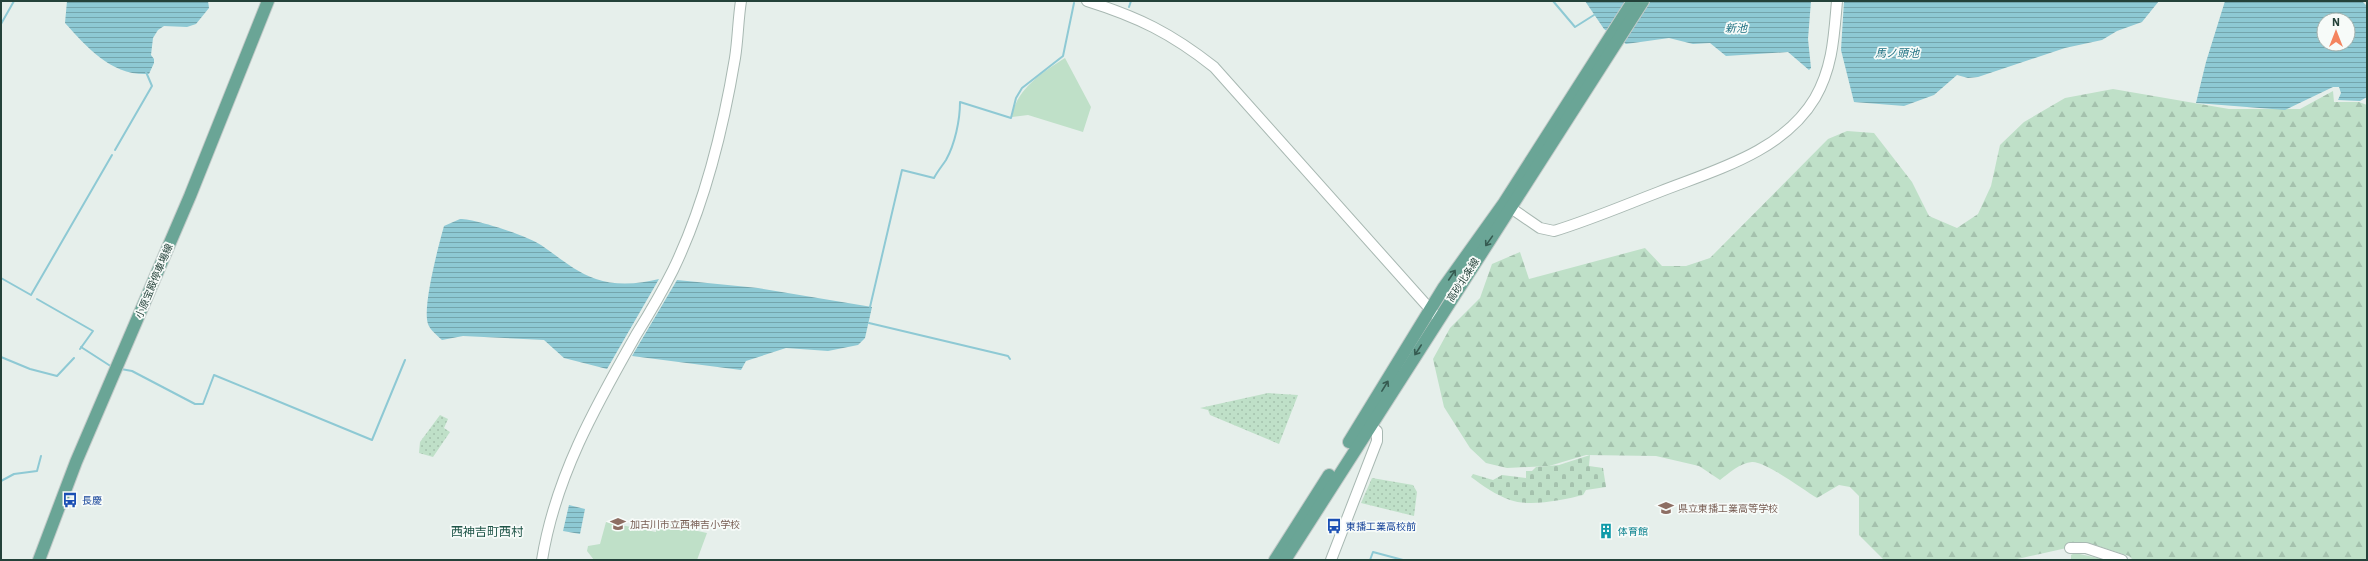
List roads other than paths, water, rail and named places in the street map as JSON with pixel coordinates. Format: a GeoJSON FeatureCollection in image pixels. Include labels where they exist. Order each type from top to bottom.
{"type":"FeatureCollection","features":[{"type":"Feature","properties":{"kind":"main road","name":"小原宝殿停車場線"},"geometry":{"type":"LineString","coordinates":[[39,560],[76,462],[187,203],[268,1]]}},
{"type":"Feature","properties":{"kind":"main road","name":"高砂北条線"},"geometry":{"type":"LineString","coordinates":[[1275,560],[1366,422],[1394,392],[1408,365],[1610,44],[1633,1]]}},
{"type":"Feature","properties":{"kind":"main road","name":"高砂北条線"},"geometry":{"type":"LineString","coordinates":[[1610,44],[1643,1]]}},
{"type":"Feature","properties":{"kind":"main road","name":"高砂北条線"},"geometry":{"type":"LineString","coordinates":[[1285,560],[1366,422],[1430,308],[1464,257],[1507,206]]}},
{"type":"Feature","properties":{"kind":"street"},"geometry":{"type":"LineString","coordinates":[[542,560],[552,513],[571,458],[588,422],[673,270],[691,230],[708,177],[728,95],[735,57],[741,1]]}},
{"type":"Feature","properties":{"kind":"street"},"geometry":{"type":"LineString","coordinates":[[1087,1],[1151,24],[1189,47],[1214,67],[1438,318]]}},
{"type":"Feature","properties":{"kind":"street"},"geometry":{"type":"LineString","coordinates":[[1507,206],[1540,228],[1554,231],[1733,163],[1767,145],[1794,124],[1804,113],[1822,84],[1833,52],[1837,1]]}},
{"type":"Feature","properties":{"kind":"street"},"geometry":{"type":"LineString","coordinates":[[1331,560],[1377,441],[1377,431],[1366,422]]}},
{"type":"Feature","properties":{"kind":"street"},"geometry":{"type":"LineString","coordinates":[[2070,548],[2086,548],[2122,560]]}},
{"type":"Feature","properties":{"kind":"water"},"geometry":{"type":"Polygon","coordinates":[[[67,1],[208,1],[209,8],[196,24],[187,27],[164,26],[158,30],[153,38],[151,55],[154,59],[154,63],[149,74],[123,70],[101,59],[92,51],[65,23],[67,1]]]}},
{"type":"Feature","properties":{"kind":"water","name":"新池"},"geometry":{"type":"Polygon","coordinates":[[[1585,1],[1811,1],[1808,39],[1811,68],[1809,70],[1788,52],[1726,56],[1710,43],[1693,44],[1669,38],[1626,44],[1604,29],[1585,1]]]}},
{"type":"Feature","properties":{"kind":"water","name":"馬ノ頭池"},"geometry":{"type":"Polygon","coordinates":[[[1844,1],[2159,1],[2142,22],[2117,31],[2102,40],[2065,48],[1978,77],[1968,78],[1957,75],[1934,95],[1904,106],[1854,102],[1841,50],[1844,1]]]}},
{"type":"Feature","properties":{"kind":"water"},"geometry":{"type":"Polygon","coordinates":[[[2225,1],[2362,1],[2367,6],[2367,97],[2360,101],[2338,100],[2341,93],[2339,87],[2333,87],[2285,110],[2196,103],[2206,62],[2225,1]]]}},
{"type":"Feature","properties":{"kind":"water"},"geometry":{"type":"Polygon","coordinates":[[[460,219],[489,225],[525,237],[541,245],[574,268],[596,279],[611,283],[628,284],[659,279],[607,369],[564,358],[544,340],[463,336],[442,340],[434,333],[428,324],[427,304],[435,260],[444,226],[460,219]]]}},
{"type":"Feature","properties":{"kind":"water"},"geometry":{"type":"Polygon","coordinates":[[[677,280],[758,288],[872,307],[865,338],[858,345],[828,351],[786,348],[746,361],[741,370],[632,356],[677,280]]]}},
{"type":"Feature","properties":{"kind":"water"},"geometry":{"type":"Polygon","coordinates":[[[569,505],[585,509],[580,534],[563,531],[569,505]]]}},
{"type":"Feature","properties":{"kind":"waterway"},"geometry":{"type":"LineString","coordinates":[[1,24],[14,1]]}},
{"type":"Feature","properties":{"kind":"waterway"},"geometry":{"type":"LineString","coordinates":[[1129,7],[1131,1]]}},
{"type":"Feature","properties":{"kind":"waterway"},"geometry":{"type":"LineString","coordinates":[[1553,1],[1575,27],[1594,15]]}},
{"type":"Feature","properties":{"kind":"waterway"},"geometry":{"type":"LineString","coordinates":[[870,307],[902,170],[934,178],[946,160],[952,147],[958,124],[960,102],[1011,118],[1016,98],[1022,88],[1063,56],[1074,3]]}},
{"type":"Feature","properties":{"kind":"waterway"},"geometry":{"type":"LineString","coordinates":[[115,150],[152,86],[146,72]]}},
{"type":"Feature","properties":{"kind":"waterway"},"geometry":{"type":"LineString","coordinates":[[1,278],[31,295],[112,155]]}},
{"type":"Feature","properties":{"kind":"waterway"},"geometry":{"type":"LineString","coordinates":[[37,299],[93,331],[80,349]]}},
{"type":"Feature","properties":{"kind":"waterway"},"geometry":{"type":"LineString","coordinates":[[869,323],[1008,356],[1010,359]]}},
{"type":"Feature","properties":{"kind":"waterway"},"geometry":{"type":"LineString","coordinates":[[81,347],[112,367]]}},
{"type":"Feature","properties":{"kind":"waterway"},"geometry":{"type":"LineString","coordinates":[[1,357],[30,369],[57,376],[74,358]]}},
{"type":"Feature","properties":{"kind":"waterway"},"geometry":{"type":"LineString","coordinates":[[121,369],[132,371],[195,404],[203,404],[214,375],[372,440],[405,360]]}},
{"type":"Feature","properties":{"kind":"waterway"},"geometry":{"type":"LineString","coordinates":[[1,481],[14,474],[37,471],[41,456]]}},
{"type":"Feature","properties":{"kind":"waterway"},"geometry":{"type":"LineString","coordinates":[[1370,560],[1373,552],[1403,560]]}},
{"type":"Feature","properties":{"kind":"place","name":"長慶"},"geometry":{"type":"Point","coordinates":[70,500]}},
{"type":"Feature","properties":{"kind":"place","name":"県立東播工業高等学校"},"geometry":{"type":"Point","coordinates":[1666,508]}},
{"type":"Feature","properties":{"kind":"place","name":"加古川市立西神吉小学校"},"geometry":{"type":"Point","coordinates":[618,524]}},
{"type":"Feature","properties":{"kind":"place","name":"東播工業高校前"},"geometry":{"type":"Point","coordinates":[1334,526]}},
{"type":"Feature","properties":{"kind":"place","name":"体育館"},"geometry":{"type":"Point","coordinates":[1606,531]}},
{"type":"Feature","properties":{"kind":"district","name":"西神吉町西村"},"geometry":{"type":"Point","coordinates":[487,531]}}]}
